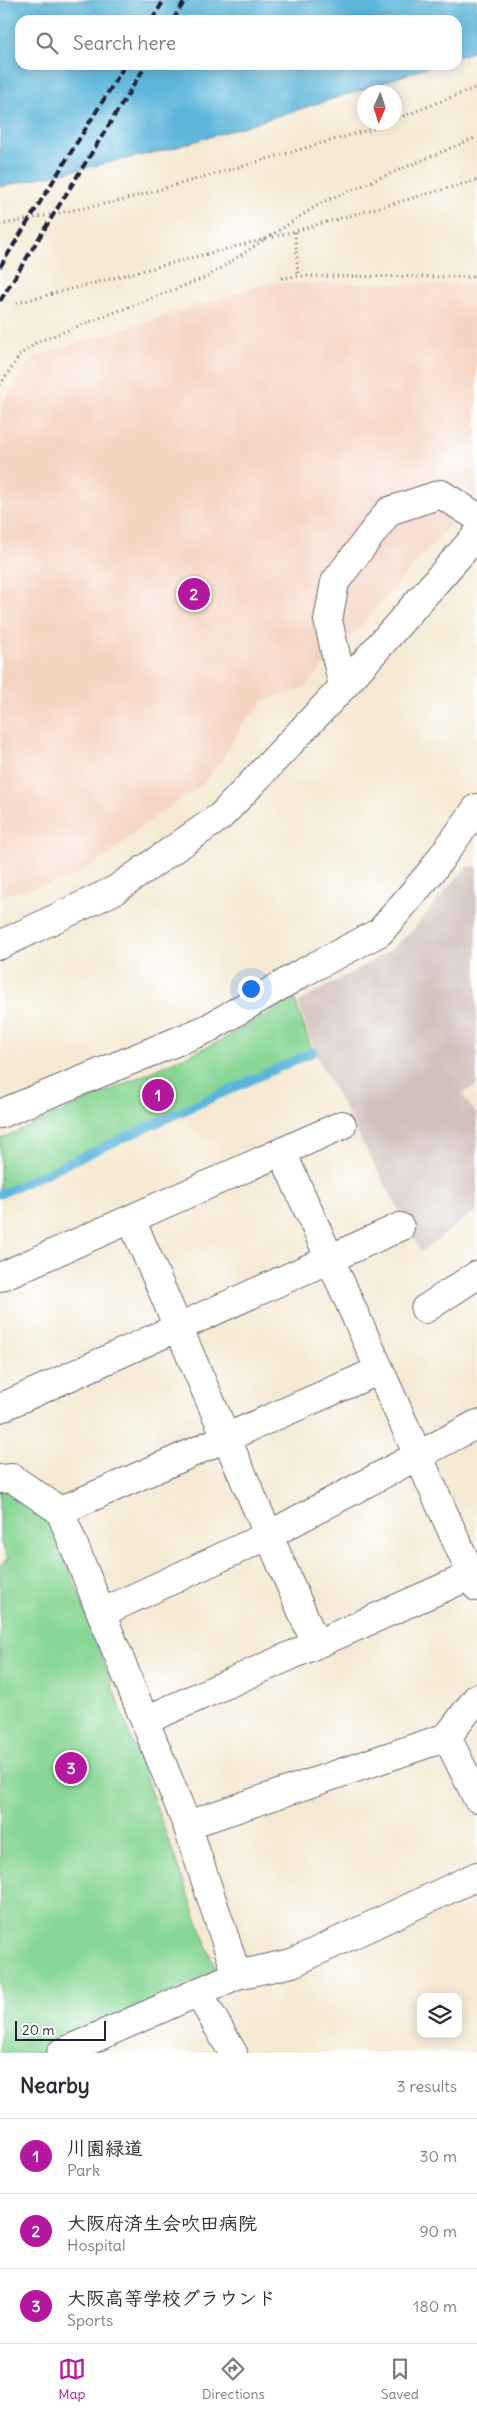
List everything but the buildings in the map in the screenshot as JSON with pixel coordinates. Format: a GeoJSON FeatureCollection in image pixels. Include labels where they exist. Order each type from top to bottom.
{"type":"FeatureCollection","features":[{"type":"Feature","properties":{"kind":"street"},"geometry":{"type":"LineString","coordinates":[[343,687],[328,620],[335,582],[389,511],[440,494],[477,517]]}},
{"type":"Feature","properties":{"kind":"street"},"geometry":{"type":"LineString","coordinates":[[0,945],[115,890],[221,816],[343,687],[477,536]]}},
{"type":"Feature","properties":{"kind":"street"},"geometry":{"type":"LineString","coordinates":[[3,1106],[207,1029],[302,973],[380,932],[475,816]]}},
{"type":"Feature","properties":{"kind":"street"},"geometry":{"type":"LineString","coordinates":[[0,1276],[342,1125]]}},
{"type":"Feature","properties":{"kind":"street"},"geometry":{"type":"LineString","coordinates":[[146,1720],[316,1644],[474,1581],[469,1546],[418,1455],[282,1152]]}},
{"type":"Feature","properties":{"kind":"street"},"geometry":{"type":"LineString","coordinates":[[131,1219],[180,1327],[224,1438],[269,1535],[316,1644]]}},
{"type":"Feature","properties":{"kind":"street"},"geometry":{"type":"LineString","coordinates":[[0,1408],[400,1227]]}},
{"type":"Feature","properties":{"kind":"street"},"geometry":{"type":"LineString","coordinates":[[425,1309],[477,1275]]}},
{"type":"Feature","properties":{"kind":"street"},"geometry":{"type":"LineString","coordinates":[[60,1511],[380,1370]]}},
{"type":"Feature","properties":{"kind":"street"},"geometry":{"type":"LineString","coordinates":[[101,1613],[269,1535],[477,1424]]}},
{"type":"Feature","properties":{"kind":"street"},"geometry":{"type":"LineString","coordinates":[[0,1478],[12,1478],[60,1511],[187,1825],[237,1975]]}},
{"type":"Feature","properties":{"kind":"street"},"geometry":{"type":"LineString","coordinates":[[187,1825],[447,1737],[477,1698]]}},
{"type":"Feature","properties":{"kind":"street"},"geometry":{"type":"LineString","coordinates":[[447,1737],[477,1798]]}},
{"type":"Feature","properties":{"kind":"street"},"geometry":{"type":"LineString","coordinates":[[61,2053],[237,1975],[292,1963],[477,1876]]}},
{"type":"Feature","properties":{"kind":"street"},"geometry":{"type":"LineString","coordinates":[[198,1992],[233,2053]]}},
{"type":"Feature","properties":{"kind":"path"},"geometry":{"type":"LineString","coordinates":[[402,117],[477,87]]}},
{"type":"Feature","properties":{"kind":"path"},"geometry":{"type":"LineString","coordinates":[[0,225],[123,200],[368,130]]}},
{"type":"Feature","properties":{"kind":"path"},"geometry":{"type":"LineString","coordinates":[[0,385],[20,355],[37,342],[207,277],[321,203],[477,137]]}},
{"type":"Feature","properties":{"kind":"path"},"geometry":{"type":"LineString","coordinates":[[17,303],[295,232],[477,180]]}},
{"type":"Feature","properties":{"kind":"path"},"geometry":{"type":"LineString","coordinates":[[295,232],[298,276]]}},
{"type":"Feature","properties":{"kind":"path"},"geometry":{"type":"LineString","coordinates":[[282,278],[298,276],[477,277]]}},
{"type":"Feature","properties":{"kind":"shaded area"},"geometry":{"type":"Polygon","coordinates":[[[271,283],[477,285],[477,495],[304,688],[264,701],[244,722],[223,758],[204,783],[140,827],[108,856],[71,878],[0,896],[0,407],[34,357],[271,283]]]}},
{"type":"Feature","properties":{"kind":"shaded area"},"geometry":{"type":"Polygon","coordinates":[[[477,866],[477,1085],[462,1094],[477,1115],[477,1210],[421,1252],[317,1057],[298,1003],[389,951],[412,931],[466,867],[477,866]]]}},
{"type":"Feature","properties":{"kind":"green space"},"geometry":{"type":"Polygon","coordinates":[[[294,998],[313,1052],[0,1194],[0,1139],[218,1042],[294,998]]]}},
{"type":"Feature","properties":{"kind":"green space"},"geometry":{"type":"Polygon","coordinates":[[[0,1490],[11,1490],[51,1518],[216,1971],[43,2053],[0,2053],[0,1565],[8,1558],[0,1541],[0,1490]]]}},
{"type":"Feature","properties":{"kind":"water"},"geometry":{"type":"Polygon","coordinates":[[[0,0],[477,0],[477,50],[462,55],[462,15],[15,15],[15,70],[419,70],[376,85],[357,85],[357,91],[170,149],[0,187],[0,0]]]}},
{"type":"Feature","properties":{"kind":"waterway"},"geometry":{"type":"LineString","coordinates":[[0,1194],[313,1052]]}},
{"type":"Feature","properties":{"kind":"railway"},"geometry":{"type":"LineString","coordinates":[[155,15],[164,0]]}},
{"type":"Feature","properties":{"kind":"railway"},"geometry":{"type":"LineString","coordinates":[[176,15],[185,0]]}},
{"type":"Feature","properties":{"kind":"railway"},"geometry":{"type":"LineString","coordinates":[[0,267],[122,70]]}},
{"type":"Feature","properties":{"kind":"railway"},"geometry":{"type":"LineString","coordinates":[[0,301],[143,70]]}},
{"type":"Feature","properties":{"kind":"place","name":"大阪府済生会吹田病院"},"geometry":{"type":"Point","coordinates":[194,594]}},
{"type":"Feature","properties":{"kind":"place","name":"川園緑道"},"geometry":{"type":"Point","coordinates":[158,1095]}},
{"type":"Feature","properties":{"kind":"place","name":"大阪高等学校グラウンド"},"geometry":{"type":"Point","coordinates":[71,1768]}}]}
